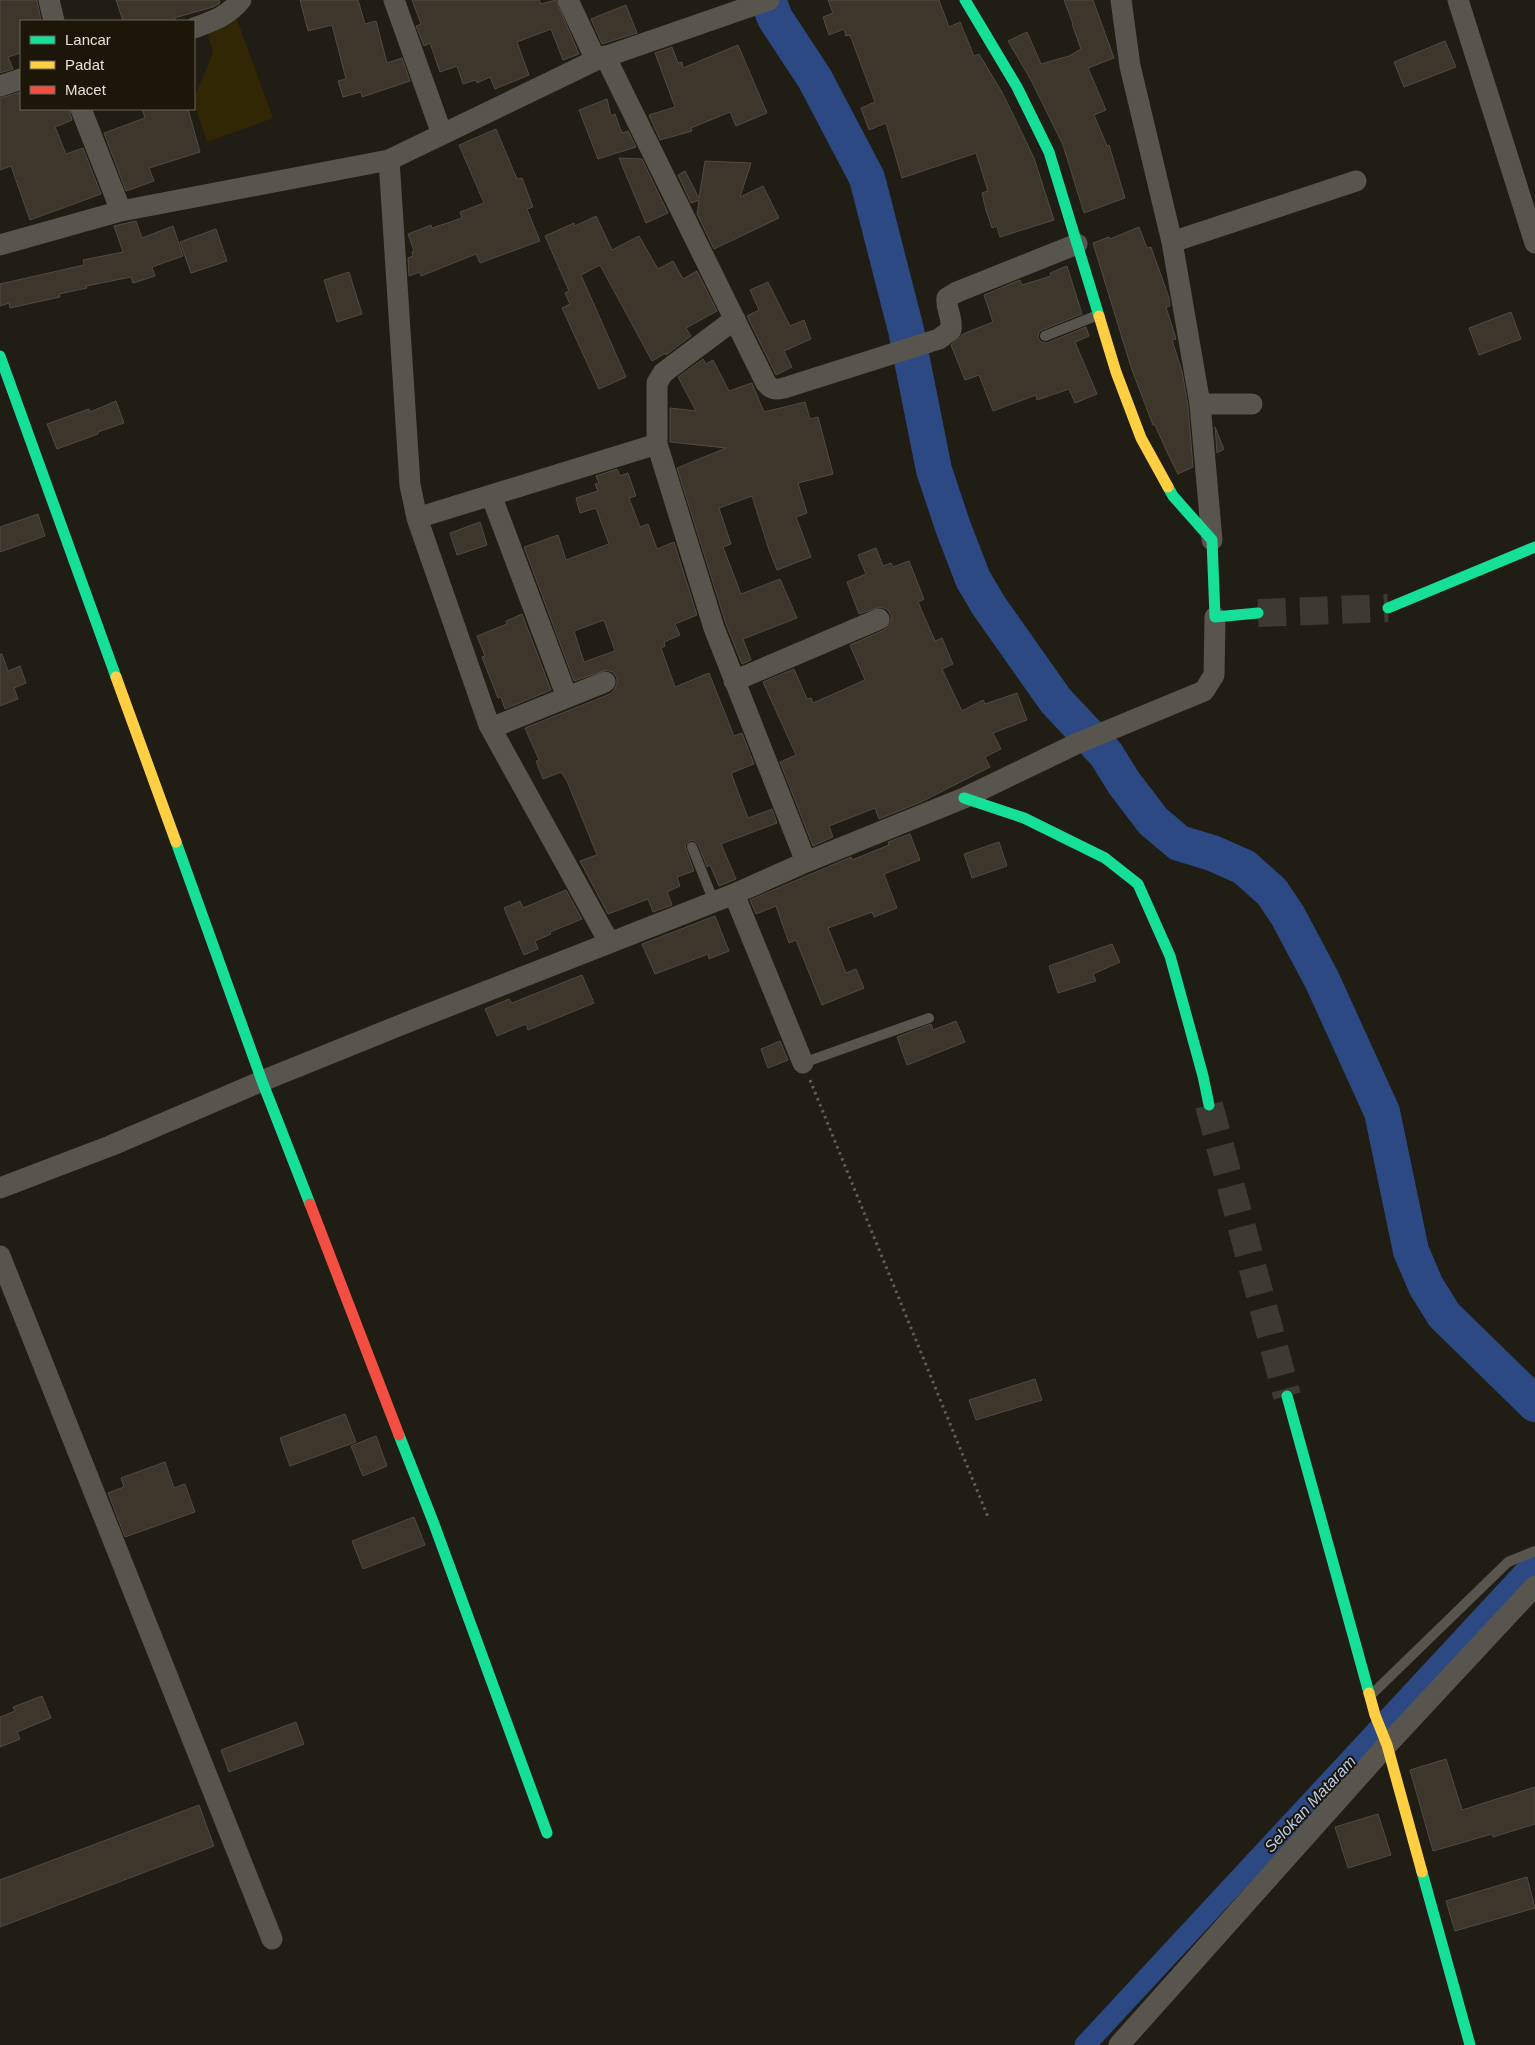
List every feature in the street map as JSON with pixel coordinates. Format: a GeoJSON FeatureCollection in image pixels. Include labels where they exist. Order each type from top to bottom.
{"type":"FeatureCollection","features":[{"type":"Feature","properties":{"kind":"street"},"geometry":{"type":"LineString","coordinates":[[49,0],[54,20]]}},
{"type":"Feature","properties":{"kind":"street"},"geometry":{"type":"LineString","coordinates":[[195,28],[222,18],[241,0]]}},
{"type":"Feature","properties":{"kind":"street"},"geometry":{"type":"LineString","coordinates":[[394,0],[442,134]]}},
{"type":"Feature","properties":{"kind":"street"},"geometry":{"type":"LineString","coordinates":[[568,0],[600,58],[770,388],[775,390],[940,339],[951,330],[952,321],[946,303],[948,298],[957,292],[1077,244]]}},
{"type":"Feature","properties":{"kind":"street"},"geometry":{"type":"LineString","coordinates":[[965,0],[1017,87],[1049,152],[1116,372],[1141,438],[1173,496],[1212,540]]}},
{"type":"Feature","properties":{"kind":"street"},"geometry":{"type":"LineString","coordinates":[[0,1188],[110,1146],[262,1081],[609,942],[734,894],[806,862],[964,798],[1078,743],[1204,691],[1214,675],[1214,617],[1212,540],[1200,404],[1172,242],[1130,66],[1121,0]]}},
{"type":"Feature","properties":{"kind":"street"},"geometry":{"type":"LineString","coordinates":[[1458,0],[1535,243]]}},
{"type":"Feature","properties":{"kind":"street"},"geometry":{"type":"LineString","coordinates":[[0,245],[121,211],[389,160],[600,58],[759,4]]}},
{"type":"Feature","properties":{"kind":"street"},"geometry":{"type":"LineString","coordinates":[[0,86],[20,79]]}},
{"type":"Feature","properties":{"kind":"street"},"geometry":{"type":"LineString","coordinates":[[81,110],[121,211]]}},
{"type":"Feature","properties":{"kind":"street"},"geometry":{"type":"LineString","coordinates":[[389,160],[410,485],[417,518],[491,728],[609,942]]}},
{"type":"Feature","properties":{"kind":"street"},"geometry":{"type":"LineString","coordinates":[[1172,242],[1356,182]]}},
{"type":"Feature","properties":{"kind":"street"},"geometry":{"type":"LineString","coordinates":[[734,319],[663,373],[658,383],[657,444],[714,628],[806,862]]}},
{"type":"Feature","properties":{"kind":"street"},"geometry":{"type":"LineString","coordinates":[[0,356],[5,388],[65,531],[111,666],[262,1081],[434,1524],[547,1833]]}},
{"type":"Feature","properties":{"kind":"street"},"geometry":{"type":"LineString","coordinates":[[1200,404],[1252,404]]}},
{"type":"Feature","properties":{"kind":"street"},"geometry":{"type":"LineString","coordinates":[[417,518],[657,444]]}},
{"type":"Feature","properties":{"kind":"street"},"geometry":{"type":"LineString","coordinates":[[491,495],[567,697]]}},
{"type":"Feature","properties":{"kind":"street"},"geometry":{"type":"LineString","coordinates":[[1388,608],[1535,547]]}},
{"type":"Feature","properties":{"kind":"street"},"geometry":{"type":"LineString","coordinates":[[1214,617],[1258,613]]}},
{"type":"Feature","properties":{"kind":"street"},"geometry":{"type":"LineString","coordinates":[[734,681],[879,619]]}},
{"type":"Feature","properties":{"kind":"street"},"geometry":{"type":"LineString","coordinates":[[491,728],[606,682]]}},
{"type":"Feature","properties":{"kind":"street"},"geometry":{"type":"LineString","coordinates":[[964,798],[1024,818],[1105,858],[1138,884],[1170,956],[1209,1104]]}},
{"type":"Feature","properties":{"kind":"street"},"geometry":{"type":"LineString","coordinates":[[734,894],[803,1063]]}},
{"type":"Feature","properties":{"kind":"street"},"geometry":{"type":"LineString","coordinates":[[0,1256],[272,1939]]}},
{"type":"Feature","properties":{"kind":"street"},"geometry":{"type":"LineString","coordinates":[[1287,1396],[1375,1715],[1385,1742],[1470,2045]]}},
{"type":"Feature","properties":{"kind":"street"},"geometry":{"type":"LineString","coordinates":[[1119,2045],[1385,1742],[1535,1586]]}},
{"type":"Feature","properties":{"kind":"lane"},"geometry":{"type":"LineString","coordinates":[[1045,336],[1099,314]]}},
{"type":"Feature","properties":{"kind":"lane"},"geometry":{"type":"LineString","coordinates":[[692,847],[714,902]]}},
{"type":"Feature","properties":{"kind":"lane"},"geometry":{"type":"LineString","coordinates":[[803,1063],[929,1018]]}},
{"type":"Feature","properties":{"kind":"lane"},"geometry":{"type":"LineString","coordinates":[[1370,1696],[1508,1562],[1535,1551]]}},
{"type":"Feature","properties":{"kind":"path"},"geometry":{"type":"LineString","coordinates":[[803,1063],[988,1517]]}},
{"type":"Feature","properties":{"kind":"shaded area"},"geometry":{"type":"Polygon","coordinates":[[[236,17],[273,118],[207,142],[195,106],[195,96],[213,53],[207,30],[236,17]]]}},
{"type":"Feature","properties":{"kind":"building"},"geometry":{"type":"Polygon","coordinates":[[[0,0],[37,0],[41,20],[20,20],[20,53],[8,57],[13,69],[0,73],[0,0]]]}},
{"type":"Feature","properties":{"kind":"building"},"geometry":{"type":"Polygon","coordinates":[[[116,0],[219,0],[220,3],[213,7],[174,18],[175,20],[123,20],[116,0]]]}},
{"type":"Feature","properties":{"kind":"building"},"geometry":{"type":"Polygon","coordinates":[[[300,0],[358,0],[365,24],[376,21],[387,63],[402,58],[410,81],[362,97],[361,92],[343,97],[338,81],[346,79],[332,25],[308,31],[300,0]]]}},
{"type":"Feature","properties":{"kind":"building"},"geometry":{"type":"Polygon","coordinates":[[[412,0],[539,0],[541,4],[556,0],[579,54],[563,60],[551,29],[517,42],[529,75],[495,89],[490,77],[477,83],[476,80],[463,84],[457,66],[440,72],[430,43],[424,46],[416,26],[421,24],[412,0]]]}},
{"type":"Feature","properties":{"kind":"building"},"geometry":{"type":"Polygon","coordinates":[[[828,0],[939,0],[949,27],[960,22],[974,56],[979,54],[1003,94],[1034,158],[1054,220],[1000,237],[997,226],[992,228],[986,210],[982,193],[988,191],[976,153],[902,178],[886,123],[869,130],[861,108],[875,102],[850,35],[846,36],[844,29],[829,35],[823,17],[833,13],[828,0]]]}},
{"type":"Feature","properties":{"kind":"building"},"geometry":{"type":"Polygon","coordinates":[[[1064,0],[1093,0],[1114,58],[1088,68],[1106,110],[1094,115],[1107,146],[1109,145],[1125,198],[1084,213],[1063,145],[1031,80],[1008,41],[1027,32],[1041,64],[1069,56],[1081,49],[1064,0]]]}},
{"type":"Feature","properties":{"kind":"building"},"geometry":{"type":"Polygon","coordinates":[[[626,5],[637,33],[602,44],[591,19],[626,5]]]}},
{"type":"Feature","properties":{"kind":"building"},"geometry":{"type":"Polygon","coordinates":[[[1445,41],[1456,67],[1404,87],[1394,62],[1445,41]]]}},
{"type":"Feature","properties":{"kind":"building"},"geometry":{"type":"Polygon","coordinates":[[[738,45],[767,113],[736,126],[730,112],[691,128],[692,131],[660,140],[649,115],[675,107],[655,53],[672,47],[678,63],[682,62],[683,68],[738,45]]]}},
{"type":"Feature","properties":{"kind":"building"},"geometry":{"type":"Polygon","coordinates":[[[20,92],[20,110],[69,110],[72,120],[55,127],[66,154],[83,148],[101,194],[30,220],[11,166],[0,170],[0,98],[20,92]]]}},
{"type":"Feature","properties":{"kind":"building"},"geometry":{"type":"Polygon","coordinates":[[[607,99],[611,116],[615,114],[622,133],[628,131],[636,147],[598,159],[579,110],[607,99]]]}},
{"type":"Feature","properties":{"kind":"building"},"geometry":{"type":"Polygon","coordinates":[[[142,110],[188,110],[200,152],[149,168],[154,181],[126,191],[104,133],[145,118],[142,110]]]}},
{"type":"Feature","properties":{"kind":"building"},"geometry":{"type":"Polygon","coordinates":[[[496,129],[517,179],[522,178],[533,207],[527,209],[540,241],[480,263],[476,254],[421,276],[420,272],[409,276],[408,258],[413,256],[412,252],[414,251],[408,234],[431,225],[432,228],[462,218],[460,212],[484,203],[459,145],[496,129]]]}},
{"type":"Feature","properties":{"kind":"building"},"geometry":{"type":"Polygon","coordinates":[[[619,158],[642,159],[668,213],[646,223],[619,158]]]}},
{"type":"Feature","properties":{"kind":"building"},"geometry":{"type":"Polygon","coordinates":[[[705,161],[751,163],[740,197],[763,186],[779,218],[714,249],[697,214],[699,200],[691,203],[678,175],[685,171],[699,198],[705,161]]]}},
{"type":"Feature","properties":{"kind":"building"},"geometry":{"type":"Polygon","coordinates":[[[596,216],[612,250],[639,236],[658,269],[673,261],[683,279],[697,271],[717,311],[686,328],[691,336],[666,355],[666,353],[652,361],[600,265],[581,275],[626,377],[599,389],[562,308],[570,304],[565,293],[569,291],[545,236],[574,223],[575,226],[596,216]]]}},
{"type":"Feature","properties":{"kind":"building"},"geometry":{"type":"Polygon","coordinates":[[[136,221],[142,238],[173,226],[183,256],[152,267],[155,276],[133,283],[131,277],[86,286],[87,288],[59,294],[60,297],[10,308],[9,303],[0,306],[0,284],[84,265],[83,260],[123,252],[114,226],[136,221]]]}},
{"type":"Feature","properties":{"kind":"building"},"geometry":{"type":"Polygon","coordinates":[[[1139,227],[1147,248],[1151,247],[1169,298],[1170,306],[1166,307],[1176,339],[1172,340],[1182,371],[1188,406],[1193,467],[1178,474],[1155,425],[1153,425],[1131,367],[1093,243],[1109,237],[1110,239],[1139,227]]]}},
{"type":"Feature","properties":{"kind":"building"},"geometry":{"type":"Polygon","coordinates":[[[216,229],[227,261],[191,273],[180,242],[216,229]]]}},
{"type":"Feature","properties":{"kind":"building"},"geometry":{"type":"Polygon","coordinates":[[[1067,266],[1082,314],[1042,330],[1039,332],[1038,338],[1041,342],[1047,343],[1086,327],[1089,336],[1075,342],[1097,394],[1075,403],[1069,389],[1037,400],[1036,395],[993,411],[979,375],[965,380],[951,345],[963,334],[993,322],[984,295],[1020,280],[1022,285],[1051,276],[1050,273],[1067,266]]]}},
{"type":"Feature","properties":{"kind":"building"},"geometry":{"type":"Polygon","coordinates":[[[349,272],[362,314],[337,322],[324,280],[349,272]]]}},
{"type":"Feature","properties":{"kind":"building"},"geometry":{"type":"Polygon","coordinates":[[[768,282],[790,326],[804,320],[811,339],[784,351],[792,367],[776,375],[747,316],[759,310],[750,290],[768,282]]]}},
{"type":"Feature","properties":{"kind":"building"},"geometry":{"type":"Polygon","coordinates":[[[1511,312],[1521,339],[1479,355],[1469,328],[1511,312]]]}},
{"type":"Feature","properties":{"kind":"building"},"geometry":{"type":"Polygon","coordinates":[[[703,359],[706,364],[713,360],[729,391],[752,383],[764,412],[805,402],[810,419],[818,417],[833,474],[798,483],[807,513],[796,517],[811,557],[777,570],[752,496],[719,508],[731,544],[723,547],[741,594],[780,579],[797,618],[743,639],[751,660],[742,664],[726,624],[677,468],[726,448],[670,442],[670,408],[696,411],[678,377],[703,359]]]}},
{"type":"Feature","properties":{"kind":"building"},"geometry":{"type":"Polygon","coordinates":[[[116,401],[124,423],[57,449],[47,424],[89,409],[90,412],[116,401]]]}},
{"type":"Feature","properties":{"kind":"building"},"geometry":{"type":"Polygon","coordinates":[[[1215,427],[1224,449],[1217,453],[1215,427]]]}},
{"type":"Feature","properties":{"kind":"building"},"geometry":{"type":"Polygon","coordinates":[[[617,469],[620,476],[628,473],[636,496],[629,498],[640,527],[648,524],[657,549],[674,542],[697,615],[675,624],[680,635],[664,642],[665,646],[661,648],[675,687],[709,673],[734,736],[742,733],[754,764],[731,773],[748,818],[772,809],[777,823],[721,844],[736,879],[719,886],[710,865],[707,867],[698,844],[693,840],[689,841],[685,846],[694,871],[677,877],[680,886],[667,892],[672,905],[653,912],[648,899],[608,914],[580,861],[597,855],[567,781],[561,772],[543,779],[536,761],[539,760],[525,728],[610,694],[617,684],[617,678],[613,672],[606,670],[574,681],[524,547],[558,535],[566,560],[609,544],[596,508],[580,513],[576,498],[598,491],[595,484],[599,483],[596,476],[617,469]],[[604,620],[574,631],[584,662],[615,651],[604,620]]]}},
{"type":"Feature","properties":{"kind":"building"},"geometry":{"type":"Polygon","coordinates":[[[38,514],[45,536],[0,552],[0,527],[38,514]]]}},
{"type":"Feature","properties":{"kind":"building"},"geometry":{"type":"Polygon","coordinates":[[[480,522],[487,545],[457,555],[450,533],[480,522]]]}},
{"type":"Feature","properties":{"kind":"building"},"geometry":{"type":"Polygon","coordinates":[[[876,548],[883,566],[891,563],[893,567],[909,561],[924,599],[918,602],[935,641],[942,638],[953,664],[942,669],[962,711],[983,700],[985,704],[1017,693],[1027,720],[993,733],[1001,749],[985,757],[990,767],[921,802],[879,819],[875,808],[829,826],[833,837],[813,846],[780,762],[796,755],[763,682],[794,669],[807,699],[811,698],[813,703],[865,680],[850,645],[884,630],[891,621],[891,615],[887,609],[880,607],[859,614],[847,582],[866,574],[858,555],[876,548]]]}},
{"type":"Feature","properties":{"kind":"building"},"geometry":{"type":"Polygon","coordinates":[[[522,614],[551,690],[505,709],[501,697],[498,698],[482,657],[485,656],[477,636],[507,624],[506,621],[522,614]]]}},
{"type":"Feature","properties":{"kind":"building"},"geometry":{"type":"Polygon","coordinates":[[[0,654],[2,654],[8,671],[20,666],[26,683],[14,688],[18,699],[0,706],[0,654]]]}},
{"type":"Feature","properties":{"kind":"building"},"geometry":{"type":"Polygon","coordinates":[[[910,834],[920,860],[884,874],[897,908],[874,917],[872,912],[828,928],[846,973],[856,969],[864,988],[822,1005],[796,940],[789,943],[776,906],[756,914],[750,900],[851,857],[852,860],[889,845],[888,842],[910,834]]]}},
{"type":"Feature","properties":{"kind":"building"},"geometry":{"type":"Polygon","coordinates":[[[999,842],[1007,866],[972,878],[964,854],[999,842]]]}},
{"type":"Feature","properties":{"kind":"building"},"geometry":{"type":"Polygon","coordinates":[[[566,890],[582,919],[550,932],[551,934],[535,941],[538,949],[524,955],[504,908],[520,901],[523,908],[566,890]]]}},
{"type":"Feature","properties":{"kind":"building"},"geometry":{"type":"Polygon","coordinates":[[[715,916],[729,951],[709,959],[708,954],[655,974],[642,944],[715,916]]]}},
{"type":"Feature","properties":{"kind":"building"},"geometry":{"type":"Polygon","coordinates":[[[1112,944],[1120,962],[1093,974],[1096,981],[1058,993],[1049,966],[1112,944]]]}},
{"type":"Feature","properties":{"kind":"building"},"geometry":{"type":"Polygon","coordinates":[[[582,975],[594,1003],[528,1030],[526,1024],[497,1036],[485,1009],[509,999],[512,1003],[582,975]]]}},
{"type":"Feature","properties":{"kind":"building"},"geometry":{"type":"Polygon","coordinates":[[[956,1021],[965,1042],[907,1065],[897,1037],[931,1024],[933,1030],[956,1021]]]}},
{"type":"Feature","properties":{"kind":"building"},"geometry":{"type":"Polygon","coordinates":[[[780,1041],[788,1060],[768,1068],[761,1049],[780,1041]]]}},
{"type":"Feature","properties":{"kind":"building"},"geometry":{"type":"Polygon","coordinates":[[[1035,1379],[1042,1400],[976,1420],[969,1400],[1035,1379]]]}},
{"type":"Feature","properties":{"kind":"building"},"geometry":{"type":"Polygon","coordinates":[[[345,1414],[356,1442],[290,1466],[280,1438],[345,1414]]]}},
{"type":"Feature","properties":{"kind":"building"},"geometry":{"type":"Polygon","coordinates":[[[376,1436],[387,1466],[363,1476],[351,1446],[376,1436]]]}},
{"type":"Feature","properties":{"kind":"building"},"geometry":{"type":"Polygon","coordinates":[[[165,1462],[174,1488],[185,1484],[195,1512],[125,1537],[108,1493],[124,1487],[121,1478],[165,1462]]]}},
{"type":"Feature","properties":{"kind":"building"},"geometry":{"type":"Polygon","coordinates":[[[414,1517],[425,1545],[363,1569],[352,1541],[414,1517]]]}},
{"type":"Feature","properties":{"kind":"building"},"geometry":{"type":"Polygon","coordinates":[[[42,1696],[51,1718],[17,1732],[20,1739],[0,1747],[0,1717],[15,1711],[13,1707],[42,1696]]]}},
{"type":"Feature","properties":{"kind":"building"},"geometry":{"type":"Polygon","coordinates":[[[296,1722],[304,1744],[229,1772],[221,1750],[296,1722]]]}},
{"type":"Feature","properties":{"kind":"building"},"geometry":{"type":"Polygon","coordinates":[[[1446,1759],[1462,1810],[1535,1787],[1535,1824],[1493,1837],[1492,1834],[1433,1851],[1410,1770],[1446,1759]]]}},
{"type":"Feature","properties":{"kind":"building"},"geometry":{"type":"Polygon","coordinates":[[[199,1805],[214,1846],[0,1927],[0,1880],[199,1805]]]}},
{"type":"Feature","properties":{"kind":"building"},"geometry":{"type":"Polygon","coordinates":[[[1378,1814],[1391,1855],[1348,1868],[1335,1827],[1378,1814]]]}},
{"type":"Feature","properties":{"kind":"building"},"geometry":{"type":"Polygon","coordinates":[[[1527,1877],[1535,1908],[1455,1931],[1446,1901],[1527,1877]]]}},
{"type":"Feature","properties":{"kind":"waterway"},"geometry":{"type":"LineString","coordinates":[[768,0],[775,18],[815,79],[867,178],[906,330],[934,470],[973,579],[989,606],[1056,701],[1106,754],[1124,783],[1153,821],[1179,843],[1212,853],[1244,867],[1272,892],[1288,916],[1322,980],[1382,1112],[1411,1251],[1426,1286],[1444,1315],[1535,1404]]}},
{"type":"Feature","properties":{"kind":"waterway","name":"Selokan Mataram"},"geometry":{"type":"LineString","coordinates":[[1085,2045],[1525,1571],[1535,1564]]}},
{"type":"Feature","properties":{"kind":"tunnel"},"geometry":{"type":"LineString","coordinates":[[1258,613],[1388,608]]}},
{"type":"Feature","properties":{"kind":"tunnel"},"geometry":{"type":"LineString","coordinates":[[1209,1105],[1287,1396]]}},
{"type":"Feature","properties":{"kind":"traffic: fast"},"geometry":{"type":"LineString","coordinates":[[965,0],[1017,87],[1049,152],[1099,316]]}},
{"type":"Feature","properties":{"kind":"traffic: fast"},"geometry":{"type":"LineString","coordinates":[[0,356],[116,677]]}},
{"type":"Feature","properties":{"kind":"traffic: fast"},"geometry":{"type":"LineString","coordinates":[[1168,487],[1173,496],[1212,540],[1215,617],[1258,613]]}},
{"type":"Feature","properties":{"kind":"traffic: fast"},"geometry":{"type":"LineString","coordinates":[[1388,608],[1535,547]]}},
{"type":"Feature","properties":{"kind":"traffic: fast"},"geometry":{"type":"LineString","coordinates":[[964,798],[1024,818],[1105,858],[1138,884],[1170,956],[1203,1076],[1209,1105]]}},
{"type":"Feature","properties":{"kind":"traffic: fast"},"geometry":{"type":"LineString","coordinates":[[176,842],[262,1081],[310,1204]]}},
{"type":"Feature","properties":{"kind":"traffic: fast"},"geometry":{"type":"LineString","coordinates":[[1287,1396],[1369,1693]]}},
{"type":"Feature","properties":{"kind":"traffic: fast"},"geometry":{"type":"LineString","coordinates":[[399,1435],[434,1524],[547,1833]]}},
{"type":"Feature","properties":{"kind":"traffic: fast"},"geometry":{"type":"LineString","coordinates":[[1422,1872],[1470,2045]]}},
{"type":"Feature","properties":{"kind":"traffic: slow"},"geometry":{"type":"LineString","coordinates":[[1099,316],[1116,372],[1141,438],[1168,487]]}},
{"type":"Feature","properties":{"kind":"traffic: slow"},"geometry":{"type":"LineString","coordinates":[[116,677],[176,842]]}},
{"type":"Feature","properties":{"kind":"traffic: slow"},"geometry":{"type":"LineString","coordinates":[[1369,1693],[1375,1715],[1387,1745],[1422,1872]]}},
{"type":"Feature","properties":{"kind":"traffic: jam"},"geometry":{"type":"LineString","coordinates":[[310,1204],[399,1435]]}}]}
